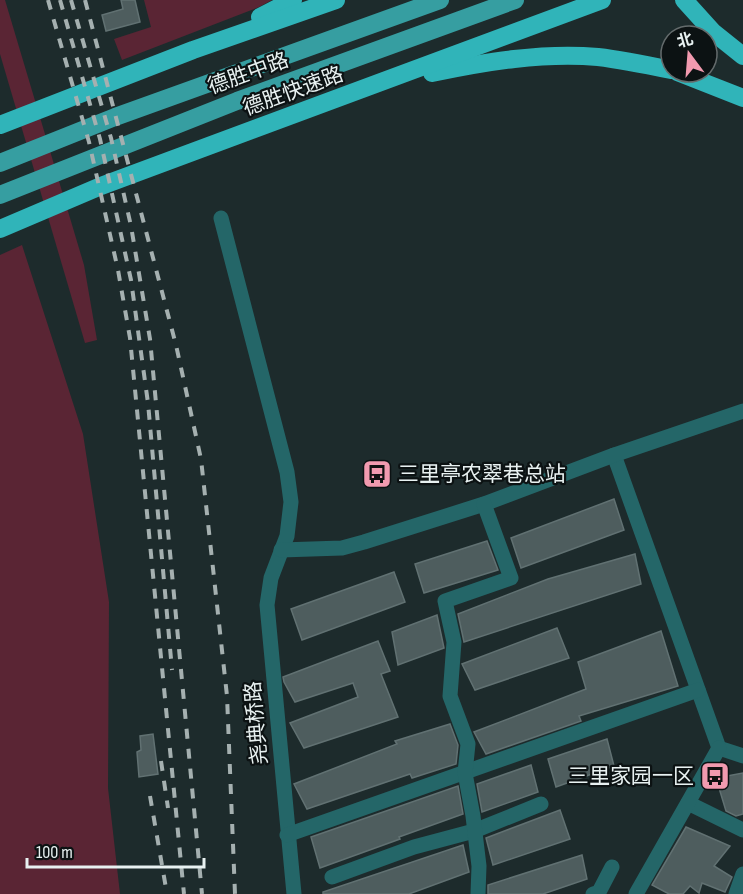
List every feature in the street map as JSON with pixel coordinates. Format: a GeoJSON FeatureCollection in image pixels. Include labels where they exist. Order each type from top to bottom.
{"type":"FeatureCollection","features":[{"type":"Feature","properties":{"kind":"highway"},"geometry":{"type":"LineString","coordinates":[[194,50],[293,0]]}},
{"type":"Feature","properties":{"kind":"highway"},"geometry":{"type":"LineString","coordinates":[[0,125],[194,50],[336,0]]}},
{"type":"Feature","properties":{"kind":"highway","name":"德胜快速路"},"geometry":{"type":"LineString","coordinates":[[0,229],[101,186],[602,0]]}},
{"type":"Feature","properties":{"kind":"highway"},"geometry":{"type":"LineString","coordinates":[[684,0],[713,32],[743,56]]}},
{"type":"Feature","properties":{"kind":"highway"},"geometry":{"type":"LineString","coordinates":[[383,82],[456,68],[542,58],[597,57],[659,67]]}},
{"type":"Feature","properties":{"kind":"highway"},"geometry":{"type":"LineString","coordinates":[[709,84],[741,96]]}},
{"type":"Feature","properties":{"kind":"main road","name":"德胜中路"},"geometry":{"type":"LineString","coordinates":[[0,163],[115,117],[440,0]]}},
{"type":"Feature","properties":{"kind":"main road","name":"德胜中路"},"geometry":{"type":"LineString","coordinates":[[0,195],[237,101],[515,0]]}},
{"type":"Feature","properties":{"kind":"street","name":"尧典桥路"},"geometry":{"type":"LineString","coordinates":[[221,218],[287,472],[291,502],[287,537],[271,578],[267,606],[294,894]]}},
{"type":"Feature","properties":{"kind":"street"},"geometry":{"type":"LineString","coordinates":[[281,550],[342,548],[484,504],[614,455],[743,411]]}},
{"type":"Feature","properties":{"kind":"street"},"geometry":{"type":"LineString","coordinates":[[614,455],[719,748],[636,894]]}},
{"type":"Feature","properties":{"kind":"street"},"geometry":{"type":"LineString","coordinates":[[478,894],[479,866],[465,772],[468,744],[450,696],[454,642],[445,601],[511,578],[484,504]]}},
{"type":"Feature","properties":{"kind":"street"},"geometry":{"type":"LineString","coordinates":[[287,836],[698,690]]}},
{"type":"Feature","properties":{"kind":"street"},"geometry":{"type":"LineString","coordinates":[[719,748],[743,756]]}},
{"type":"Feature","properties":{"kind":"street"},"geometry":{"type":"LineString","coordinates":[[688,803],[743,830]]}},
{"type":"Feature","properties":{"kind":"street"},"geometry":{"type":"LineString","coordinates":[[332,877],[414,847],[474,831],[541,804]]}},
{"type":"Feature","properties":{"kind":"street"},"geometry":{"type":"LineString","coordinates":[[593,894],[599,892],[612,867]]}},
{"type":"Feature","properties":{"kind":"street"},"geometry":{"type":"LineString","coordinates":[[736,894],[743,874]]}},
{"type":"Feature","properties":{"kind":"shaded area"},"geometry":{"type":"Polygon","coordinates":[[[0,0],[5,0],[84,265],[97,340],[85,343],[0,54],[0,0]]]}},
{"type":"Feature","properties":{"kind":"shaded area"},"geometry":{"type":"Polygon","coordinates":[[[144,0],[272,0],[122,60],[114,39],[151,27],[144,0]]]}},
{"type":"Feature","properties":{"kind":"shaded area"},"geometry":{"type":"Polygon","coordinates":[[[22,245],[83,434],[109,602],[108,788],[120,894],[0,894],[0,255],[22,245]]]}},
{"type":"Feature","properties":{"kind":"building"},"geometry":{"type":"Polygon","coordinates":[[[121,0],[135,0],[140,22],[106,31],[102,15],[123,9],[121,0]]]}},
{"type":"Feature","properties":{"kind":"building"},"geometry":{"type":"Polygon","coordinates":[[[614,499],[624,530],[521,568],[511,538],[614,499]]]}},
{"type":"Feature","properties":{"kind":"building"},"geometry":{"type":"Polygon","coordinates":[[[487,541],[498,570],[424,593],[415,564],[487,541]]]}},
{"type":"Feature","properties":{"kind":"building"},"geometry":{"type":"Polygon","coordinates":[[[635,554],[641,584],[464,642],[458,614],[548,579],[635,554]]]}},
{"type":"Feature","properties":{"kind":"building"},"geometry":{"type":"Polygon","coordinates":[[[394,572],[405,602],[302,640],[291,609],[394,572]]]}},
{"type":"Feature","properties":{"kind":"building"},"geometry":{"type":"Polygon","coordinates":[[[437,615],[444,648],[398,665],[392,632],[437,615]]]}},
{"type":"Feature","properties":{"kind":"building"},"geometry":{"type":"Polygon","coordinates":[[[557,628],[569,658],[475,690],[462,664],[557,628]]]}},
{"type":"Feature","properties":{"kind":"building"},"geometry":{"type":"Polygon","coordinates":[[[661,631],[678,686],[579,716],[581,721],[486,754],[474,732],[586,689],[578,662],[661,631]]]}},
{"type":"Feature","properties":{"kind":"building"},"geometry":{"type":"Polygon","coordinates":[[[378,641],[390,671],[381,674],[398,717],[304,748],[290,723],[358,697],[353,683],[295,702],[283,677],[378,641]]]}},
{"type":"Feature","properties":{"kind":"building"},"geometry":{"type":"Polygon","coordinates":[[[450,724],[458,745],[456,764],[412,778],[410,774],[307,809],[294,784],[397,744],[395,741],[450,724]]]}},
{"type":"Feature","properties":{"kind":"building"},"geometry":{"type":"Polygon","coordinates":[[[153,734],[158,774],[139,777],[137,752],[141,750],[140,736],[153,734]]]}},
{"type":"Feature","properties":{"kind":"building"},"geometry":{"type":"Polygon","coordinates":[[[607,739],[614,766],[556,787],[548,759],[607,739]]]}},
{"type":"Feature","properties":{"kind":"building"},"geometry":{"type":"Polygon","coordinates":[[[531,765],[538,792],[482,812],[477,784],[531,765]]]}},
{"type":"Feature","properties":{"kind":"building"},"geometry":{"type":"Polygon","coordinates":[[[743,773],[743,814],[736,816],[726,811],[716,778],[743,773]]]}},
{"type":"Feature","properties":{"kind":"building"},"geometry":{"type":"Polygon","coordinates":[[[458,786],[463,814],[320,868],[311,837],[458,786]]]}},
{"type":"Feature","properties":{"kind":"building"},"geometry":{"type":"Polygon","coordinates":[[[560,810],[570,839],[493,865],[486,838],[560,810]]]}},
{"type":"Feature","properties":{"kind":"building"},"geometry":{"type":"Polygon","coordinates":[[[686,827],[730,846],[714,866],[732,877],[725,892],[702,883],[699,893],[690,886],[683,894],[669,894],[652,885],[686,827]]]}},
{"type":"Feature","properties":{"kind":"building"},"geometry":{"type":"Polygon","coordinates":[[[463,845],[469,872],[409,894],[323,894],[323,892],[463,845]]]}},
{"type":"Feature","properties":{"kind":"building"},"geometry":{"type":"Polygon","coordinates":[[[582,855],[587,879],[543,894],[488,894],[488,885],[582,855]]]}},
{"type":"Feature","properties":{"kind":"railway"},"geometry":{"type":"LineString","coordinates":[[48,0],[89,142],[118,270],[130,338],[184,894]]}},
{"type":"Feature","properties":{"kind":"railway"},"geometry":{"type":"LineString","coordinates":[[60,0],[100,139],[131,280],[148,403],[172,670]]}},
{"type":"Feature","properties":{"kind":"railway"},"geometry":{"type":"LineString","coordinates":[[71,0],[111,138],[131,226],[150,339],[202,894]]}},
{"type":"Feature","properties":{"kind":"railway"},"geometry":{"type":"LineString","coordinates":[[85,0],[176,345],[201,459],[227,696],[235,894]]}},
{"type":"Feature","properties":{"kind":"railway"},"geometry":{"type":"LineString","coordinates":[[161,761],[168,808]]}},
{"type":"Feature","properties":{"kind":"railway"},"geometry":{"type":"LineString","coordinates":[[150,796],[167,894]]}},
{"type":"Feature","properties":{"kind":"place","name":"三里亭农翠巷总站"},"geometry":{"type":"Point","coordinates":[377,474]}},
{"type":"Feature","properties":{"kind":"place","name":"三里家园一区"},"geometry":{"type":"Point","coordinates":[715,776]}}]}
